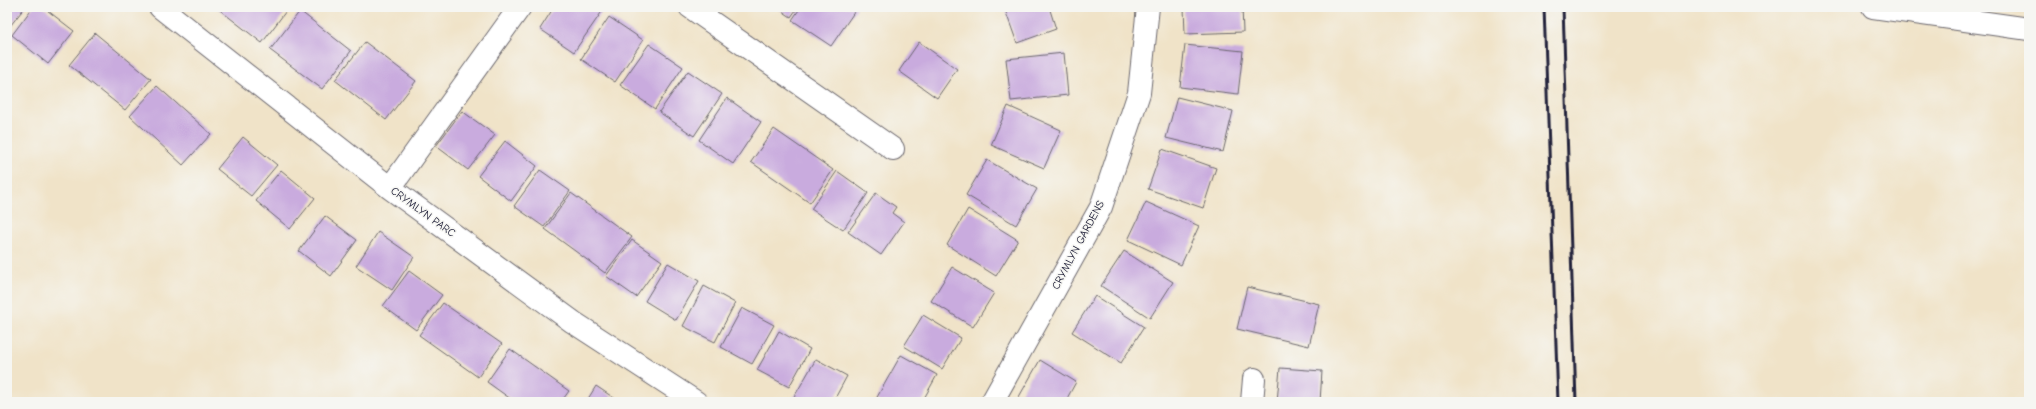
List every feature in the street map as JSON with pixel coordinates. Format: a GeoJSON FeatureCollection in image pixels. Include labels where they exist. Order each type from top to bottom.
{"type":"FeatureCollection","features":[{"type":"Feature","properties":{"kind":"street","name":"CRYMLYN PARC"},"geometry":{"type":"LineString","coordinates":[[160,7],[390,188],[573,322],[696,402]]}},
{"type":"Feature","properties":{"kind":"street"},"geometry":{"type":"LineString","coordinates":[[390,188],[520,7]]}},
{"type":"Feature","properties":{"kind":"street"},"geometry":{"type":"LineString","coordinates":[[690,7],[893,149]]}},
{"type":"Feature","properties":{"kind":"street","name":"CRYMLYN GARDENS"},"geometry":{"type":"LineString","coordinates":[[992,402],[1101,207],[1139,93],[1148,7]]}},
{"type":"Feature","properties":{"kind":"street"},"geometry":{"type":"LineString","coordinates":[[1873,7],[1906,10],[2029,29]]}},
{"type":"Feature","properties":{"kind":"street"},"geometry":{"type":"LineString","coordinates":[[1252,402],[1254,379]]}},
{"type":"Feature","properties":{"kind":"building"},"geometry":{"type":"Polygon","coordinates":[[[7,7],[25,7],[7,30],[7,7]]]}},
{"type":"Feature","properties":{"kind":"building"},"geometry":{"type":"Polygon","coordinates":[[[33,7],[43,7],[74,31],[48,64],[12,35],[33,7]]]}},
{"type":"Feature","properties":{"kind":"building"},"geometry":{"type":"Polygon","coordinates":[[[216,7],[289,7],[262,43],[216,7]]]}},
{"type":"Feature","properties":{"kind":"building"},"geometry":{"type":"Polygon","coordinates":[[[554,7],[598,7],[603,10],[574,52],[540,29],[554,7]]]}},
{"type":"Feature","properties":{"kind":"building"},"geometry":{"type":"Polygon","coordinates":[[[776,7],[798,7],[791,17],[776,7]]]}},
{"type":"Feature","properties":{"kind":"building"},"geometry":{"type":"Polygon","coordinates":[[[801,7],[857,8],[831,46],[792,20],[801,7]]]}},
{"type":"Feature","properties":{"kind":"building"},"geometry":{"type":"Polygon","coordinates":[[[1004,7],[1049,7],[1056,29],[1017,43],[1004,7]]]}},
{"type":"Feature","properties":{"kind":"building"},"geometry":{"type":"Polygon","coordinates":[[[1184,7],[1242,7],[1243,32],[1185,34],[1184,7]]]}},
{"type":"Feature","properties":{"kind":"building"},"geometry":{"type":"Polygon","coordinates":[[[300,11],[351,51],[322,89],[270,50],[300,11]]]}},
{"type":"Feature","properties":{"kind":"building"},"geometry":{"type":"Polygon","coordinates":[[[609,17],[643,40],[615,82],[581,59],[609,17]]]}},
{"type":"Feature","properties":{"kind":"building"},"geometry":{"type":"Polygon","coordinates":[[[95,33],[151,79],[125,110],[69,65],[95,33]]]}},
{"type":"Feature","properties":{"kind":"building"},"geometry":{"type":"Polygon","coordinates":[[[365,42],[416,81],[386,120],[335,80],[365,42]]]}},
{"type":"Feature","properties":{"kind":"building"},"geometry":{"type":"Polygon","coordinates":[[[919,42],[957,69],[937,98],[899,71],[919,42]]]}},
{"type":"Feature","properties":{"kind":"building"},"geometry":{"type":"Polygon","coordinates":[[[649,44],[683,67],[655,109],[620,85],[649,44]]]}},
{"type":"Feature","properties":{"kind":"building"},"geometry":{"type":"Polygon","coordinates":[[[1185,45],[1243,51],[1238,94],[1180,87],[1185,45]]]}},
{"type":"Feature","properties":{"kind":"building"},"geometry":{"type":"Polygon","coordinates":[[[1064,53],[1068,95],[1011,101],[1006,59],[1064,53]]]}},
{"type":"Feature","properties":{"kind":"building"},"geometry":{"type":"Polygon","coordinates":[[[688,71],[722,94],[694,136],[659,112],[688,71]]]}},
{"type":"Feature","properties":{"kind":"building"},"geometry":{"type":"Polygon","coordinates":[[[157,86],[211,134],[183,165],[130,116],[157,86]]]}},
{"type":"Feature","properties":{"kind":"building"},"geometry":{"type":"Polygon","coordinates":[[[1177,97],[1233,111],[1223,152],[1166,138],[1177,97]]]}},
{"type":"Feature","properties":{"kind":"building"},"geometry":{"type":"Polygon","coordinates":[[[727,98],[761,122],[733,164],[699,140],[727,98]]]}},
{"type":"Feature","properties":{"kind":"building"},"geometry":{"type":"Polygon","coordinates":[[[1008,106],[1061,130],[1044,168],[991,145],[1008,106]]]}},
{"type":"Feature","properties":{"kind":"building"},"geometry":{"type":"Polygon","coordinates":[[[462,111],[495,135],[468,170],[436,146],[462,111]]]}},
{"type":"Feature","properties":{"kind":"building"},"geometry":{"type":"Polygon","coordinates":[[[774,129],[833,170],[810,203],[751,162],[774,129]]]}},
{"type":"Feature","properties":{"kind":"building"},"geometry":{"type":"Polygon","coordinates":[[[243,137],[277,165],[251,196],[217,169],[243,137]]]}},
{"type":"Feature","properties":{"kind":"building"},"geometry":{"type":"Polygon","coordinates":[[[505,141],[537,166],[511,201],[478,176],[505,141]]]}},
{"type":"Feature","properties":{"kind":"building"},"geometry":{"type":"Polygon","coordinates":[[[1162,149],[1216,168],[1203,208],[1148,189],[1162,149]]]}},
{"type":"Feature","properties":{"kind":"building"},"geometry":{"type":"Polygon","coordinates":[[[987,160],[1037,189],[1016,225],[966,195],[987,160]]]}},
{"type":"Feature","properties":{"kind":"building"},"geometry":{"type":"Polygon","coordinates":[[[281,170],[315,198],[290,229],[256,201],[281,170]]]}},
{"type":"Feature","properties":{"kind":"building"},"geometry":{"type":"Polygon","coordinates":[[[540,170],[570,191],[544,227],[514,206],[540,170]]]}},
{"type":"Feature","properties":{"kind":"building"},"geometry":{"type":"Polygon","coordinates":[[[837,171],[868,193],[843,230],[811,209],[837,171]]]}},
{"type":"Feature","properties":{"kind":"building"},"geometry":{"type":"Polygon","coordinates":[[[571,193],[632,237],[605,273],[545,229],[571,193]]]}},
{"type":"Feature","properties":{"kind":"building"},"geometry":{"type":"Polygon","coordinates":[[[876,193],[896,207],[892,213],[904,222],[881,255],[848,232],[876,193]]]}},
{"type":"Feature","properties":{"kind":"building"},"geometry":{"type":"Polygon","coordinates":[[[1146,202],[1199,226],[1181,265],[1128,240],[1146,202]]]}},
{"type":"Feature","properties":{"kind":"building"},"geometry":{"type":"Polygon","coordinates":[[[968,209],[1018,240],[996,276],[947,245],[968,209]]]}},
{"type":"Feature","properties":{"kind":"building"},"geometry":{"type":"Polygon","coordinates":[[[325,216],[357,240],[331,276],[299,251],[325,216]]]}},
{"type":"Feature","properties":{"kind":"building"},"geometry":{"type":"Polygon","coordinates":[[[378,232],[414,257],[392,290],[356,266],[378,232]]]}},
{"type":"Feature","properties":{"kind":"building"},"geometry":{"type":"Polygon","coordinates":[[[632,240],[662,261],[636,297],[606,276],[632,240]]]}},
{"type":"Feature","properties":{"kind":"building"},"geometry":{"type":"Polygon","coordinates":[[[1124,251],[1173,282],[1150,318],[1101,286],[1124,251]]]}},
{"type":"Feature","properties":{"kind":"building"},"geometry":{"type":"Polygon","coordinates":[[[668,263],[699,281],[676,320],[645,301],[668,263]]]}},
{"type":"Feature","properties":{"kind":"building"},"geometry":{"type":"Polygon","coordinates":[[[952,267],[994,293],[973,327],[931,301],[952,267]]]}},
{"type":"Feature","properties":{"kind":"building"},"geometry":{"type":"Polygon","coordinates":[[[409,271],[442,295],[416,330],[383,306],[409,271]]]}},
{"type":"Feature","properties":{"kind":"building"},"geometry":{"type":"Polygon","coordinates":[[[704,286],[735,303],[715,342],[683,326],[704,286]]]}},
{"type":"Feature","properties":{"kind":"building"},"geometry":{"type":"Polygon","coordinates":[[[1247,287],[1319,304],[1309,346],[1237,329],[1247,287]]]}},
{"type":"Feature","properties":{"kind":"building"},"geometry":{"type":"Polygon","coordinates":[[[1095,296],[1144,327],[1121,363],[1072,332],[1095,296]]]}},
{"type":"Feature","properties":{"kind":"building"},"geometry":{"type":"Polygon","coordinates":[[[443,303],[502,344],[478,377],[419,335],[443,303]]]}},
{"type":"Feature","properties":{"kind":"building"},"geometry":{"type":"Polygon","coordinates":[[[742,308],[774,325],[752,364],[721,347],[742,308]]]}},
{"type":"Feature","properties":{"kind":"building"},"geometry":{"type":"Polygon","coordinates":[[[923,315],[961,338],[942,369],[904,346],[923,315]]]}},
{"type":"Feature","properties":{"kind":"building"},"geometry":{"type":"Polygon","coordinates":[[[779,331],[810,349],[789,387],[757,370],[779,331]]]}},
{"type":"Feature","properties":{"kind":"building"},"geometry":{"type":"Polygon","coordinates":[[[510,349],[569,391],[561,402],[515,402],[487,382],[510,349]]]}},
{"type":"Feature","properties":{"kind":"building"},"geometry":{"type":"Polygon","coordinates":[[[901,355],[937,375],[922,402],[880,402],[876,399],[901,355]]]}},
{"type":"Feature","properties":{"kind":"building"},"geometry":{"type":"Polygon","coordinates":[[[816,359],[847,376],[833,402],[802,402],[794,397],[816,359]]]}},
{"type":"Feature","properties":{"kind":"building"},"geometry":{"type":"Polygon","coordinates":[[[1040,360],[1076,382],[1065,402],[1016,402],[1040,360]]]}},
{"type":"Feature","properties":{"kind":"building"},"geometry":{"type":"Polygon","coordinates":[[[1280,368],[1322,371],[1320,402],[1277,402],[1280,368]]]}},
{"type":"Feature","properties":{"kind":"building"},"geometry":{"type":"Polygon","coordinates":[[[596,386],[620,402],[586,402],[596,386]]]}},
{"type":"Feature","properties":{"kind":"railway"},"geometry":{"type":"LineString","coordinates":[[1544,7],[1558,402]]}},
{"type":"Feature","properties":{"kind":"railway"},"geometry":{"type":"LineString","coordinates":[[1563,7],[1576,402]]}}]}
